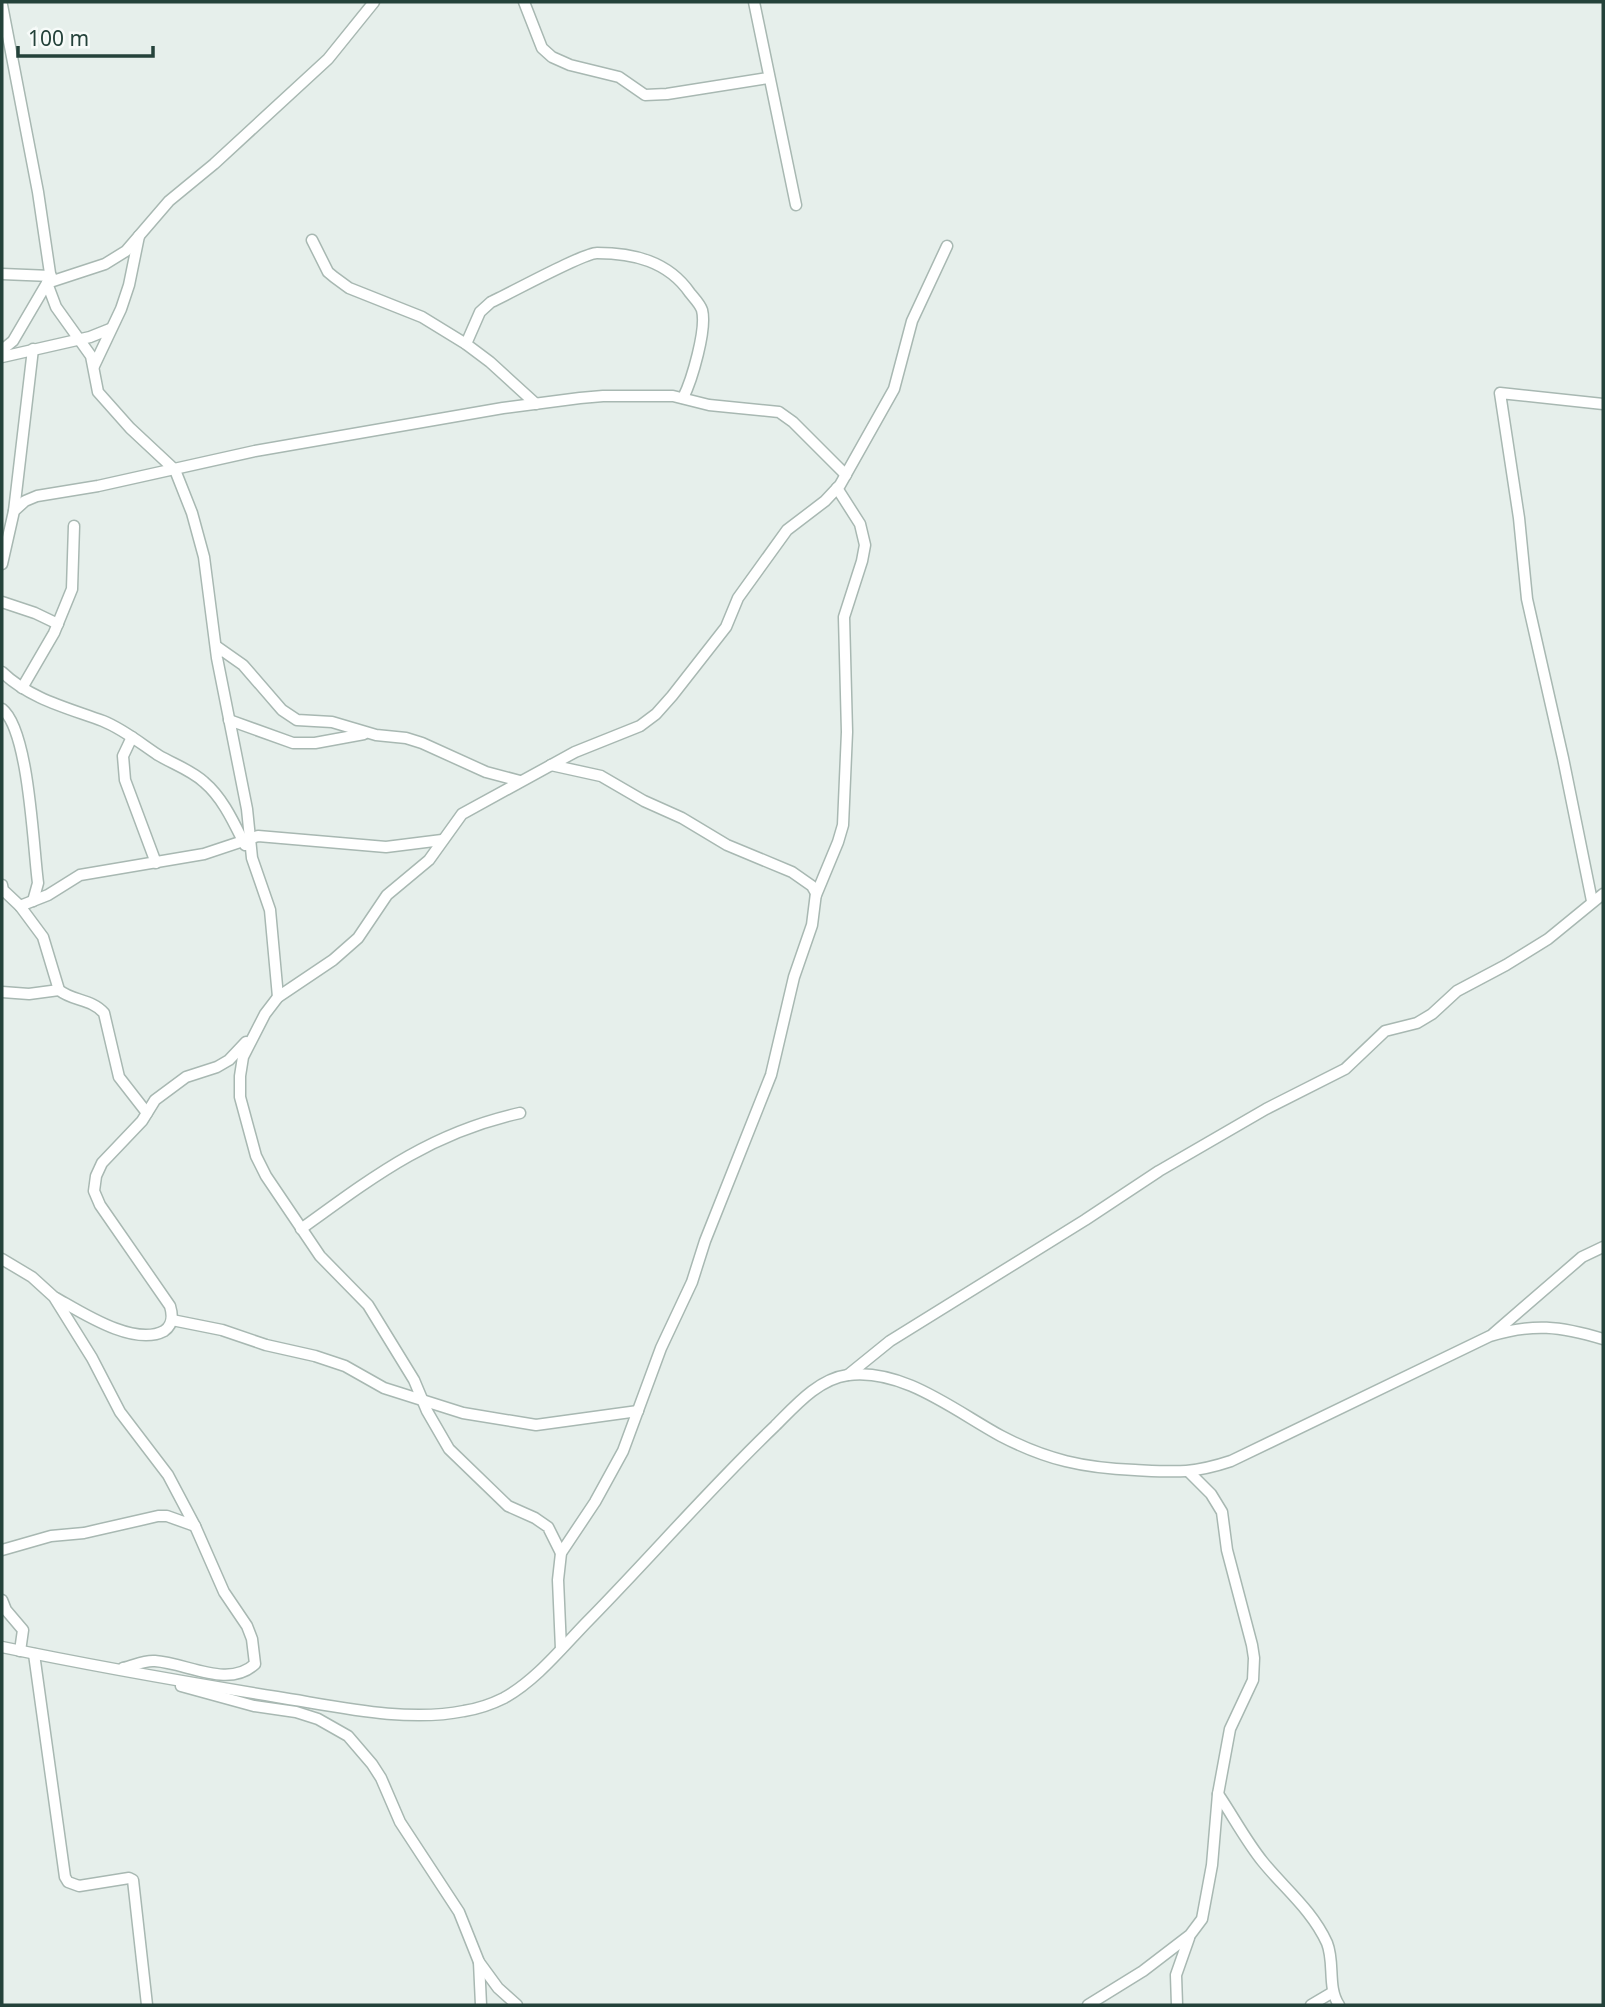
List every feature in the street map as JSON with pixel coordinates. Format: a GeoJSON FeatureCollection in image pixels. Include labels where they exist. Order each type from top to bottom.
{"type":"FeatureCollection","features":[{"type":"Feature","properties":{"kind":"street"},"geometry":{"type":"LineString","coordinates":[[2,274],[50,280],[69,277],[116,258],[169,201],[214,164],[328,59],[374,2]]}},
{"type":"Feature","properties":{"kind":"street"},"geometry":{"type":"LineString","coordinates":[[524,2],[542,48],[552,57],[558,61],[619,77],[645,95],[768,79]]}},
{"type":"Feature","properties":{"kind":"street"},"geometry":{"type":"LineString","coordinates":[[754,2],[796,205]]}},
{"type":"Feature","properties":{"kind":"street"},"geometry":{"type":"LineString","coordinates":[[2,3],[38,192],[56,307],[91,356],[98,393],[174,470],[192,513],[204,557],[215,646],[247,809],[246,840]]}},
{"type":"Feature","properties":{"kind":"street"},"geometry":{"type":"LineString","coordinates":[[93,366],[121,309],[129,285],[139,235]]}},
{"type":"Feature","properties":{"kind":"street"},"geometry":{"type":"LineString","coordinates":[[312,240],[328,272],[349,288],[422,317],[466,344],[536,404]]}},
{"type":"Feature","properties":{"kind":"street"},"geometry":{"type":"LineString","coordinates":[[54,1297],[99,1322],[138,1335],[165,1330],[172,1320],[170,1306],[106,1215],[94,1191],[96,1176],[102,1163],[131,1134],[156,1100],[181,1079],[217,1068],[229,1060],[253,1033],[278,997],[344,951],[358,938],[387,895],[429,860],[462,814],[575,751],[640,726],[656,714],[712,647],[726,627],[738,598],[787,530],[825,501],[846,475],[894,389],[912,321],[947,246]]}},
{"type":"Feature","properties":{"kind":"street"},"geometry":{"type":"LineString","coordinates":[[466,344],[480,312],[491,302],[589,255],[624,253],[658,263],[668,270],[701,307],[702,330],[696,365],[683,398]]}},
{"type":"Feature","properties":{"kind":"street"},"geometry":{"type":"LineString","coordinates":[[2,350],[13,341],[50,280]]}},
{"type":"Feature","properties":{"kind":"street"},"geometry":{"type":"LineString","coordinates":[[2,357],[79,340],[110,329]]}},
{"type":"Feature","properties":{"kind":"street"},"geometry":{"type":"LineString","coordinates":[[2,564],[6,528],[14,511],[33,349]]}},
{"type":"Feature","properties":{"kind":"street"},"geometry":{"type":"LineString","coordinates":[[1592,901],[1527,599],[1500,393],[1603,404]]}},
{"type":"Feature","properties":{"kind":"street"},"geometry":{"type":"LineString","coordinates":[[14,511],[37,496],[174,470],[256,451],[536,404],[603,396],[683,398],[709,404],[779,412],[793,422],[846,475]]}},
{"type":"Feature","properties":{"kind":"street"},"geometry":{"type":"LineString","coordinates":[[561,1649],[558,1580],[561,1553],[609,1477],[622,1451],[670,1327],[692,1282],[709,1228],[771,1075],[794,977],[812,925],[816,896],[843,825],[847,732],[844,617],[865,545],[860,524],[837,488]]}},
{"type":"Feature","properties":{"kind":"street"},"geometry":{"type":"LineString","coordinates":[[22,688],[58,624],[69,597],[74,578],[74,526]]}},
{"type":"Feature","properties":{"kind":"street"},"geometry":{"type":"LineString","coordinates":[[2,602],[58,624]]}},
{"type":"Feature","properties":{"kind":"street"},"geometry":{"type":"LineString","coordinates":[[215,646],[243,665],[290,717],[306,722],[332,722],[368,734],[406,738],[486,772],[520,781]]}},
{"type":"Feature","properties":{"kind":"street"},"geometry":{"type":"LineString","coordinates":[[2,689],[5,675],[22,688],[52,704],[118,728],[204,782],[246,840],[271,911],[278,997]]}},
{"type":"Feature","properties":{"kind":"street"},"geometry":{"type":"LineString","coordinates":[[2,709],[12,720],[22,750],[38,883],[33,901]]}},
{"type":"Feature","properties":{"kind":"street"},"geometry":{"type":"LineString","coordinates":[[229,720],[293,743],[315,743],[368,734]]}},
{"type":"Feature","properties":{"kind":"street"},"geometry":{"type":"LineString","coordinates":[[132,737],[123,756],[125,780],[156,863]]}},
{"type":"Feature","properties":{"kind":"street"},"geometry":{"type":"LineString","coordinates":[[551,765],[601,776],[727,845],[792,872],[814,887],[816,896]]}},
{"type":"Feature","properties":{"kind":"street"},"geometry":{"type":"LineString","coordinates":[[20,906],[54,892],[80,875],[204,854],[264,836],[386,846],[442,840]]}},
{"type":"Feature","properties":{"kind":"street"},"geometry":{"type":"LineString","coordinates":[[4,894],[20,906],[43,937],[59,990],[102,1010],[106,1016],[119,1077],[147,1113]]}},
{"type":"Feature","properties":{"kind":"street"},"geometry":{"type":"LineString","coordinates":[[848,1375],[890,1341],[1085,1220],[1158,1171],[1266,1109],[1345,1069],[1385,1031],[1417,1023],[1432,1014],[1457,990],[1506,965],[1548,939],[1603,894]]}},
{"type":"Feature","properties":{"kind":"street"},"geometry":{"type":"LineString","coordinates":[[2,992],[29,994],[59,990]]}},
{"type":"Feature","properties":{"kind":"street"},"geometry":{"type":"LineString","coordinates":[[253,1033],[243,1057],[240,1097],[256,1156],[266,1176],[320,1256],[368,1305],[400,1356],[441,1437],[458,1461],[488,1485],[508,1506],[542,1522],[552,1533],[561,1553]]}},
{"type":"Feature","properties":{"kind":"street"},"geometry":{"type":"LineString","coordinates":[[301,1229],[409,1155],[464,1128],[520,1113]]}},
{"type":"Feature","properties":{"kind":"street"},"geometry":{"type":"LineString","coordinates":[[1490,1336],[1569,1267],[1603,1247]]}},
{"type":"Feature","properties":{"kind":"street"},"geometry":{"type":"LineString","coordinates":[[2,1259],[33,1277],[54,1297],[92,1358],[120,1412],[168,1475],[195,1526],[224,1592],[247,1626],[252,1639],[255,1664],[234,1675],[159,1661],[142,1662],[119,1669]]}},
{"type":"Feature","properties":{"kind":"street"},"geometry":{"type":"LineString","coordinates":[[172,1320],[222,1330],[266,1345],[315,1356],[345,1366],[384,1388],[463,1413],[496,1417],[526,1425],[638,1411]]}},
{"type":"Feature","properties":{"kind":"street"},"geometry":{"type":"LineString","coordinates":[[2,1647],[322,1704],[426,1716],[464,1711],[505,1697],[528,1681],[736,1463],[817,1388],[832,1379],[848,1375],[884,1377],[907,1385],[1046,1457],[1114,1470],[1189,1472],[1231,1461],[1490,1336],[1545,1326],[1570,1329],[1603,1339]]}},
{"type":"Feature","properties":{"kind":"street"},"geometry":{"type":"LineString","coordinates":[[1088,2005],[1128,1982],[1190,1935],[1202,1919],[1212,1865],[1218,1794],[1230,1729],[1252,1680],[1254,1658],[1249,1630],[1227,1550],[1222,1512],[1211,1494],[1189,1472]]}},
{"type":"Feature","properties":{"kind":"street"},"geometry":{"type":"LineString","coordinates":[[2,1550],[51,1536],[84,1533],[158,1516],[167,1516],[195,1526]]}},
{"type":"Feature","properties":{"kind":"street"},"geometry":{"type":"LineString","coordinates":[[2,1600],[6,1610],[23,1630],[20,1651]]}},
{"type":"Feature","properties":{"kind":"street"},"geometry":{"type":"LineString","coordinates":[[34,1654],[65,1877],[68,1882],[79,1886],[129,1878],[134,1880],[147,2005]]}},
{"type":"Feature","properties":{"kind":"street"},"geometry":{"type":"LineString","coordinates":[[159,1677],[194,1690],[254,1706],[296,1712],[318,1719],[348,1736],[381,1778],[400,1822],[459,1912],[479,1962],[498,1988],[517,2005]]}},
{"type":"Feature","properties":{"kind":"street"},"geometry":{"type":"LineString","coordinates":[[1218,1794],[1253,1849],[1304,1907],[1326,1942],[1332,1966],[1333,1992],[1339,2005]]}},
{"type":"Feature","properties":{"kind":"street"},"geometry":{"type":"LineString","coordinates":[[1177,2005],[1176,1975],[1190,1935]]}},
{"type":"Feature","properties":{"kind":"street"},"geometry":{"type":"LineString","coordinates":[[479,1962],[481,2005]]}},
{"type":"Feature","properties":{"kind":"street"},"geometry":{"type":"LineString","coordinates":[[1311,2005],[1333,1992]]}}]}
